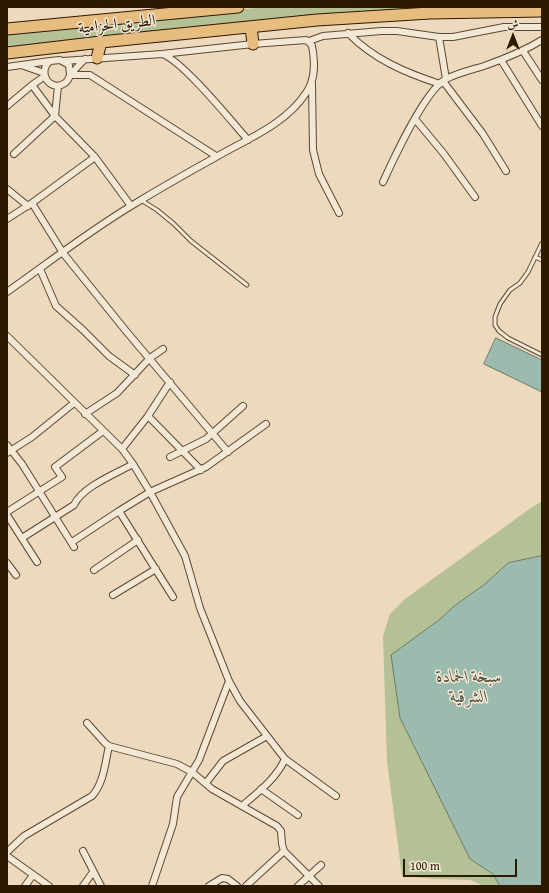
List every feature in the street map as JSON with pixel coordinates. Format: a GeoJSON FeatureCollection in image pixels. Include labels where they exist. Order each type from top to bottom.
{"type":"FeatureCollection","features":[{"type":"Feature","properties":{"kind":"highway","name":"الطريق الحزامية"},"geometry":{"type":"LineString","coordinates":[[7,29],[238,7]]}},
{"type":"Feature","properties":{"kind":"highway","name":"الطريق الحزامية"},"geometry":{"type":"LineString","coordinates":[[7,53],[101,42],[324,20],[430,13],[542,11]]}},
{"type":"Feature","properties":{"kind":"highway"},"geometry":{"type":"LineString","coordinates":[[251,27],[253,44]]}},
{"type":"Feature","properties":{"kind":"highway"},"geometry":{"type":"LineString","coordinates":[[96,58],[101,42]]}},
{"type":"Feature","properties":{"kind":"street"},"geometry":{"type":"LineString","coordinates":[[63,61],[162,54],[295,40],[309,41],[323,36],[348,34],[397,31],[439,37],[462,36],[504,27],[542,27]]}},
{"type":"Feature","properties":{"kind":"street"},"geometry":{"type":"LineString","coordinates":[[348,34],[359,44],[386,62],[407,72],[443,81]]}},
{"type":"Feature","properties":{"kind":"street"},"geometry":{"type":"LineString","coordinates":[[439,37],[443,81],[483,134],[506,171]]}},
{"type":"Feature","properties":{"kind":"street"},"geometry":{"type":"LineString","coordinates":[[383,182],[415,119],[425,103],[443,81],[502,60],[523,51],[542,40]]}},
{"type":"Feature","properties":{"kind":"street"},"geometry":{"type":"LineString","coordinates":[[309,41],[313,50],[314,73],[312,84],[313,150],[319,174],[338,213]]}},
{"type":"Feature","properties":{"kind":"street"},"geometry":{"type":"LineString","coordinates":[[523,51],[542,80]]}},
{"type":"Feature","properties":{"kind":"street"},"geometry":{"type":"LineString","coordinates":[[162,54],[166,55],[177,64],[205,91],[248,140]]}},
{"type":"Feature","properties":{"kind":"street"},"geometry":{"type":"LineString","coordinates":[[7,67],[57,59],[68,65],[70,75]]}},
{"type":"Feature","properties":{"kind":"street"},"geometry":{"type":"LineString","coordinates":[[23,65],[45,75],[52,84],[58,86],[65,83],[70,75],[85,59]]}},
{"type":"Feature","properties":{"kind":"street"},"geometry":{"type":"LineString","coordinates":[[502,60],[542,126]]}},
{"type":"Feature","properties":{"kind":"street"},"geometry":{"type":"LineString","coordinates":[[7,106],[45,75],[46,66],[50,61]]}},
{"type":"Feature","properties":{"kind":"street"},"geometry":{"type":"LineString","coordinates":[[70,75],[90,75],[216,156]]}},
{"type":"Feature","properties":{"kind":"street"},"geometry":{"type":"LineString","coordinates":[[7,292],[96,228],[216,156],[248,140],[279,120],[293,108],[312,84]]}},
{"type":"Feature","properties":{"kind":"street"},"geometry":{"type":"LineString","coordinates":[[32,85],[55,116],[95,157],[131,206]]}},
{"type":"Feature","properties":{"kind":"street"},"geometry":{"type":"LineString","coordinates":[[14,154],[55,116],[58,86]]}},
{"type":"Feature","properties":{"kind":"street"},"geometry":{"type":"LineString","coordinates":[[415,119],[444,154],[475,197]]}},
{"type":"Feature","properties":{"kind":"street"},"geometry":{"type":"LineString","coordinates":[[7,219],[95,157]]}},
{"type":"Feature","properties":{"kind":"street"},"geometry":{"type":"LineString","coordinates":[[7,189],[30,204],[63,253],[126,331],[228,452]]}},
{"type":"Feature","properties":{"kind":"street"},"geometry":{"type":"LineString","coordinates":[[40,269],[56,306],[84,330],[109,356],[135,375]]}},
{"type":"Feature","properties":{"kind":"street"},"geometry":{"type":"LineString","coordinates":[[7,338],[122,449],[133,464],[185,556],[200,608],[229,681],[240,701],[285,759],[336,796]]}},
{"type":"Feature","properties":{"kind":"street"},"geometry":{"type":"LineString","coordinates":[[85,414],[117,394],[150,358],[163,349]]}},
{"type":"Feature","properties":{"kind":"street"},"geometry":{"type":"LineString","coordinates":[[122,449],[148,416],[170,382]]}},
{"type":"Feature","properties":{"kind":"street"},"geometry":{"type":"LineString","coordinates":[[74,403],[32,437],[8,450],[22,464],[73,545],[119,511],[150,492],[206,467],[266,424]]}},
{"type":"Feature","properties":{"kind":"street"},"geometry":{"type":"LineString","coordinates":[[170,457],[206,439],[243,406]]}},
{"type":"Feature","properties":{"kind":"street"},"geometry":{"type":"LineString","coordinates":[[148,416],[201,470]]}},
{"type":"Feature","properties":{"kind":"street"},"geometry":{"type":"LineString","coordinates":[[37,562],[7,514],[39,491],[62,477],[55,467],[103,431]]}},
{"type":"Feature","properties":{"kind":"street"},"geometry":{"type":"LineString","coordinates":[[22,538],[74,505],[77,498],[95,485],[133,464]]}},
{"type":"Feature","properties":{"kind":"street"},"geometry":{"type":"LineString","coordinates":[[119,511],[173,597]]}},
{"type":"Feature","properties":{"kind":"street"},"geometry":{"type":"LineString","coordinates":[[94,570],[138,540]]}},
{"type":"Feature","properties":{"kind":"street"},"geometry":{"type":"LineString","coordinates":[[7,563],[16,576]]}},
{"type":"Feature","properties":{"kind":"street"},"geometry":{"type":"LineString","coordinates":[[113,595],[156,569]]}},
{"type":"Feature","properties":{"kind":"street"},"geometry":{"type":"LineString","coordinates":[[152,886],[173,824],[177,797],[199,760],[229,681]]}},
{"type":"Feature","properties":{"kind":"street"},"geometry":{"type":"LineString","coordinates":[[87,723],[109,746],[177,764],[192,772],[206,783],[242,806],[277,826],[281,831],[284,851],[319,886]]}},
{"type":"Feature","properties":{"kind":"street"},"geometry":{"type":"LineString","coordinates":[[206,783],[223,761],[267,736]]}},
{"type":"Feature","properties":{"kind":"street"},"geometry":{"type":"LineString","coordinates":[[7,852],[24,836],[92,796],[98,790],[101,783],[109,746]]}},
{"type":"Feature","properties":{"kind":"street"},"geometry":{"type":"LineString","coordinates":[[242,806],[274,778],[281,769],[285,759]]}},
{"type":"Feature","properties":{"kind":"street"},"geometry":{"type":"LineString","coordinates":[[261,789],[298,815]]}},
{"type":"Feature","properties":{"kind":"street"},"geometry":{"type":"LineString","coordinates":[[83,851],[101,886]]}},
{"type":"Feature","properties":{"kind":"street"},"geometry":{"type":"LineString","coordinates":[[246,886],[284,851]]}},
{"type":"Feature","properties":{"kind":"street"},"geometry":{"type":"LineString","coordinates":[[7,856],[49,886]]}},
{"type":"Feature","properties":{"kind":"street"},"geometry":{"type":"LineString","coordinates":[[298,886],[321,865]]}},
{"type":"Feature","properties":{"kind":"street"},"geometry":{"type":"LineString","coordinates":[[83,886],[94,872]]}},
{"type":"Feature","properties":{"kind":"street"},"geometry":{"type":"LineString","coordinates":[[25,886],[33,875]]}},
{"type":"Feature","properties":{"kind":"street"},"geometry":{"type":"LineString","coordinates":[[209,886],[222,878],[228,879],[237,886]]}},
{"type":"Feature","properties":{"kind":"lane"},"geometry":{"type":"LineString","coordinates":[[141,200],[157,210],[191,241],[247,285]]}},
{"type":"Feature","properties":{"kind":"lane"},"geometry":{"type":"LineString","coordinates":[[542,243],[528,272],[520,283],[510,290],[500,304],[495,317],[495,325],[499,331],[508,338],[542,355]]}},
{"type":"Feature","properties":{"kind":"lane"},"geometry":{"type":"LineString","coordinates":[[535,257],[542,260]]}},
{"type":"Feature","properties":{"kind":"green space"},"geometry":{"type":"Polygon","coordinates":[[[266,7],[466,7],[371,11],[79,39],[7,48],[7,32],[266,7]]]}},
{"type":"Feature","properties":{"kind":"green space"},"geometry":{"type":"Polygon","coordinates":[[[542,501],[542,556],[508,563],[485,584],[391,655],[400,718],[470,859],[493,874],[500,886],[484,886],[470,880],[402,876],[387,761],[383,636],[390,614],[405,599],[542,501]]]}},
{"type":"Feature","properties":{"kind":"water"},"geometry":{"type":"Polygon","coordinates":[[[496,338],[542,360],[542,392],[484,364],[496,338]]]}},
{"type":"Feature","properties":{"kind":"water","name":"سبخة الحمادة الشرقية"},"geometry":{"type":"Polygon","coordinates":[[[542,556],[542,886],[500,886],[493,874],[470,859],[400,718],[391,655],[485,584],[508,563],[542,556]]]}}]}
